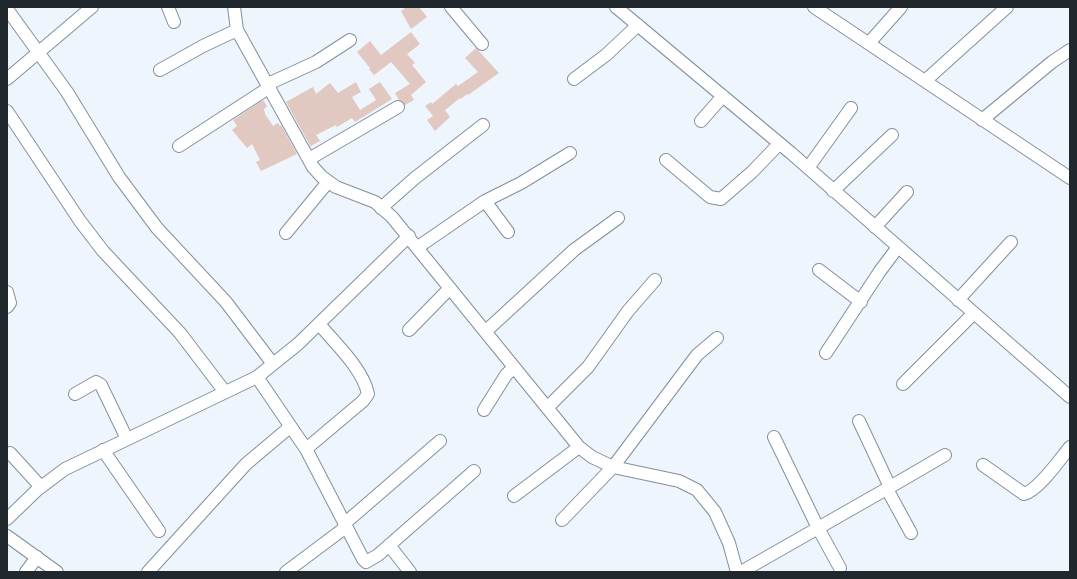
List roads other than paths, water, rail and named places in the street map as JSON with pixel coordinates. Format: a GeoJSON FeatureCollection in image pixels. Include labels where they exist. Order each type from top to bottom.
{"type":"FeatureCollection","features":[{"type":"Feature","properties":{"kind":"street"},"geometry":{"type":"LineString","coordinates":[[7,79],[92,7]]}},
{"type":"Feature","properties":{"kind":"street"},"geometry":{"type":"LineString","coordinates":[[168,7],[174,22]]}},
{"type":"Feature","properties":{"kind":"street"},"geometry":{"type":"LineString","coordinates":[[451,7],[482,44]]}},
{"type":"Feature","properties":{"kind":"street"},"geometry":{"type":"LineString","coordinates":[[616,7],[808,168],[1070,397]]}},
{"type":"Feature","properties":{"kind":"street"},"geometry":{"type":"LineString","coordinates":[[814,7],[926,80],[982,120],[1070,178]]}},
{"type":"Feature","properties":{"kind":"street"},"geometry":{"type":"LineString","coordinates":[[869,43],[901,7]]}},
{"type":"Feature","properties":{"kind":"street"},"geometry":{"type":"LineString","coordinates":[[926,80],[1007,7]]}},
{"type":"Feature","properties":{"kind":"street"},"geometry":{"type":"LineString","coordinates":[[236,8],[237,30],[309,159],[322,177],[336,187],[375,202],[409,236],[579,447],[592,457],[614,467],[679,481],[697,490],[715,512],[729,543],[737,572]]}},
{"type":"Feature","properties":{"kind":"street"},"geometry":{"type":"LineString","coordinates":[[7,9],[38,54],[67,92],[119,177],[158,228],[226,302],[273,364]]}},
{"type":"Feature","properties":{"kind":"street"},"geometry":{"type":"LineString","coordinates":[[574,79],[606,55],[638,25]]}},
{"type":"Feature","properties":{"kind":"street"},"geometry":{"type":"LineString","coordinates":[[160,70],[203,46],[237,30]]}},
{"type":"Feature","properties":{"kind":"street"},"geometry":{"type":"LineString","coordinates":[[179,146],[269,86],[316,62],[350,40]]}},
{"type":"Feature","properties":{"kind":"street"},"geometry":{"type":"LineString","coordinates":[[982,120],[1052,62],[1070,50]]}},
{"type":"Feature","properties":{"kind":"street"},"geometry":{"type":"LineString","coordinates":[[701,121],[723,96]]}},
{"type":"Feature","properties":{"kind":"street"},"geometry":{"type":"LineString","coordinates":[[309,159],[398,107]]}},
{"type":"Feature","properties":{"kind":"street"},"geometry":{"type":"LineString","coordinates":[[808,168],[851,108]]}},
{"type":"Feature","properties":{"kind":"street"},"geometry":{"type":"LineString","coordinates":[[7,112],[80,221],[103,251],[180,333],[225,392]]}},
{"type":"Feature","properties":{"kind":"street"},"geometry":{"type":"LineString","coordinates":[[381,208],[420,174],[483,125]]}},
{"type":"Feature","properties":{"kind":"street"},"geometry":{"type":"LineString","coordinates":[[833,191],[892,135]]}},
{"type":"Feature","properties":{"kind":"street"},"geometry":{"type":"LineString","coordinates":[[666,160],[710,198],[721,199],[752,172],[779,144]]}},
{"type":"Feature","properties":{"kind":"street"},"geometry":{"type":"LineString","coordinates":[[418,247],[485,201],[521,183],[570,153]]}},
{"type":"Feature","properties":{"kind":"street"},"geometry":{"type":"LineString","coordinates":[[286,233],[328,182]]}},
{"type":"Feature","properties":{"kind":"street"},"geometry":{"type":"LineString","coordinates":[[875,227],[907,192]]}},
{"type":"Feature","properties":{"kind":"street"},"geometry":{"type":"LineString","coordinates":[[485,201],[508,232]]}},
{"type":"Feature","properties":{"kind":"street"},"geometry":{"type":"LineString","coordinates":[[486,331],[568,255],[618,218]]}},
{"type":"Feature","properties":{"kind":"street"},"geometry":{"type":"LineString","coordinates":[[7,519],[41,487],[65,469],[257,377],[319,324],[409,236]]}},
{"type":"Feature","properties":{"kind":"street"},"geometry":{"type":"LineString","coordinates":[[958,300],[1011,242]]}},
{"type":"Feature","properties":{"kind":"street"},"geometry":{"type":"LineString","coordinates":[[826,353],[880,271],[898,247]]}},
{"type":"Feature","properties":{"kind":"street"},"geometry":{"type":"LineString","coordinates":[[819,270],[861,302]]}},
{"type":"Feature","properties":{"kind":"street"},"geometry":{"type":"LineString","coordinates":[[547,408],[588,367],[628,311],[655,280]]}},
{"type":"Feature","properties":{"kind":"street"},"geometry":{"type":"LineString","coordinates":[[409,330],[450,288]]}},
{"type":"Feature","properties":{"kind":"street"},"geometry":{"type":"LineString","coordinates":[[7,292],[10,303],[7,307]]}},
{"type":"Feature","properties":{"kind":"street"},"geometry":{"type":"LineString","coordinates":[[903,384],[974,313]]}},
{"type":"Feature","properties":{"kind":"street"},"geometry":{"type":"LineString","coordinates":[[306,449],[363,401],[368,394],[367,385],[357,369],[319,324]]}},
{"type":"Feature","properties":{"kind":"street"},"geometry":{"type":"LineString","coordinates":[[562,520],[614,467],[697,355],[717,338]]}},
{"type":"Feature","properties":{"kind":"street"},"geometry":{"type":"LineString","coordinates":[[484,410],[506,375],[514,367]]}},
{"type":"Feature","properties":{"kind":"street"},"geometry":{"type":"LineString","coordinates":[[257,377],[306,449],[363,560],[366,562],[373,560],[474,471]]}},
{"type":"Feature","properties":{"kind":"street"},"geometry":{"type":"LineString","coordinates":[[75,394],[96,382],[101,385],[126,439]]}},
{"type":"Feature","properties":{"kind":"street"},"geometry":{"type":"LineString","coordinates":[[859,421],[911,533]]}},
{"type":"Feature","properties":{"kind":"street"},"geometry":{"type":"LineString","coordinates":[[148,572],[246,464],[290,427]]}},
{"type":"Feature","properties":{"kind":"street"},"geometry":{"type":"LineString","coordinates":[[774,437],[818,528],[840,568]]}},
{"type":"Feature","properties":{"kind":"street"},"geometry":{"type":"LineString","coordinates":[[286,572],[345,526],[440,441]]}},
{"type":"Feature","properties":{"kind":"street"},"geometry":{"type":"LineString","coordinates":[[514,496],[579,447]]}},
{"type":"Feature","properties":{"kind":"street"},"geometry":{"type":"LineString","coordinates":[[983,465],[1024,494],[1029,492],[1045,476],[1070,447]]}},
{"type":"Feature","properties":{"kind":"street"},"geometry":{"type":"LineString","coordinates":[[103,450],[159,531]]}},
{"type":"Feature","properties":{"kind":"street"},"geometry":{"type":"LineString","coordinates":[[10,453],[41,487]]}},
{"type":"Feature","properties":{"kind":"street"},"geometry":{"type":"LineString","coordinates":[[741,572],[945,455]]}},
{"type":"Feature","properties":{"kind":"street"},"geometry":{"type":"LineString","coordinates":[[7,536],[57,572]]}},
{"type":"Feature","properties":{"kind":"street"},"geometry":{"type":"LineString","coordinates":[[389,545],[410,572]]}},
{"type":"Feature","properties":{"kind":"street"},"geometry":{"type":"LineString","coordinates":[[26,572],[37,558]]}}]}
